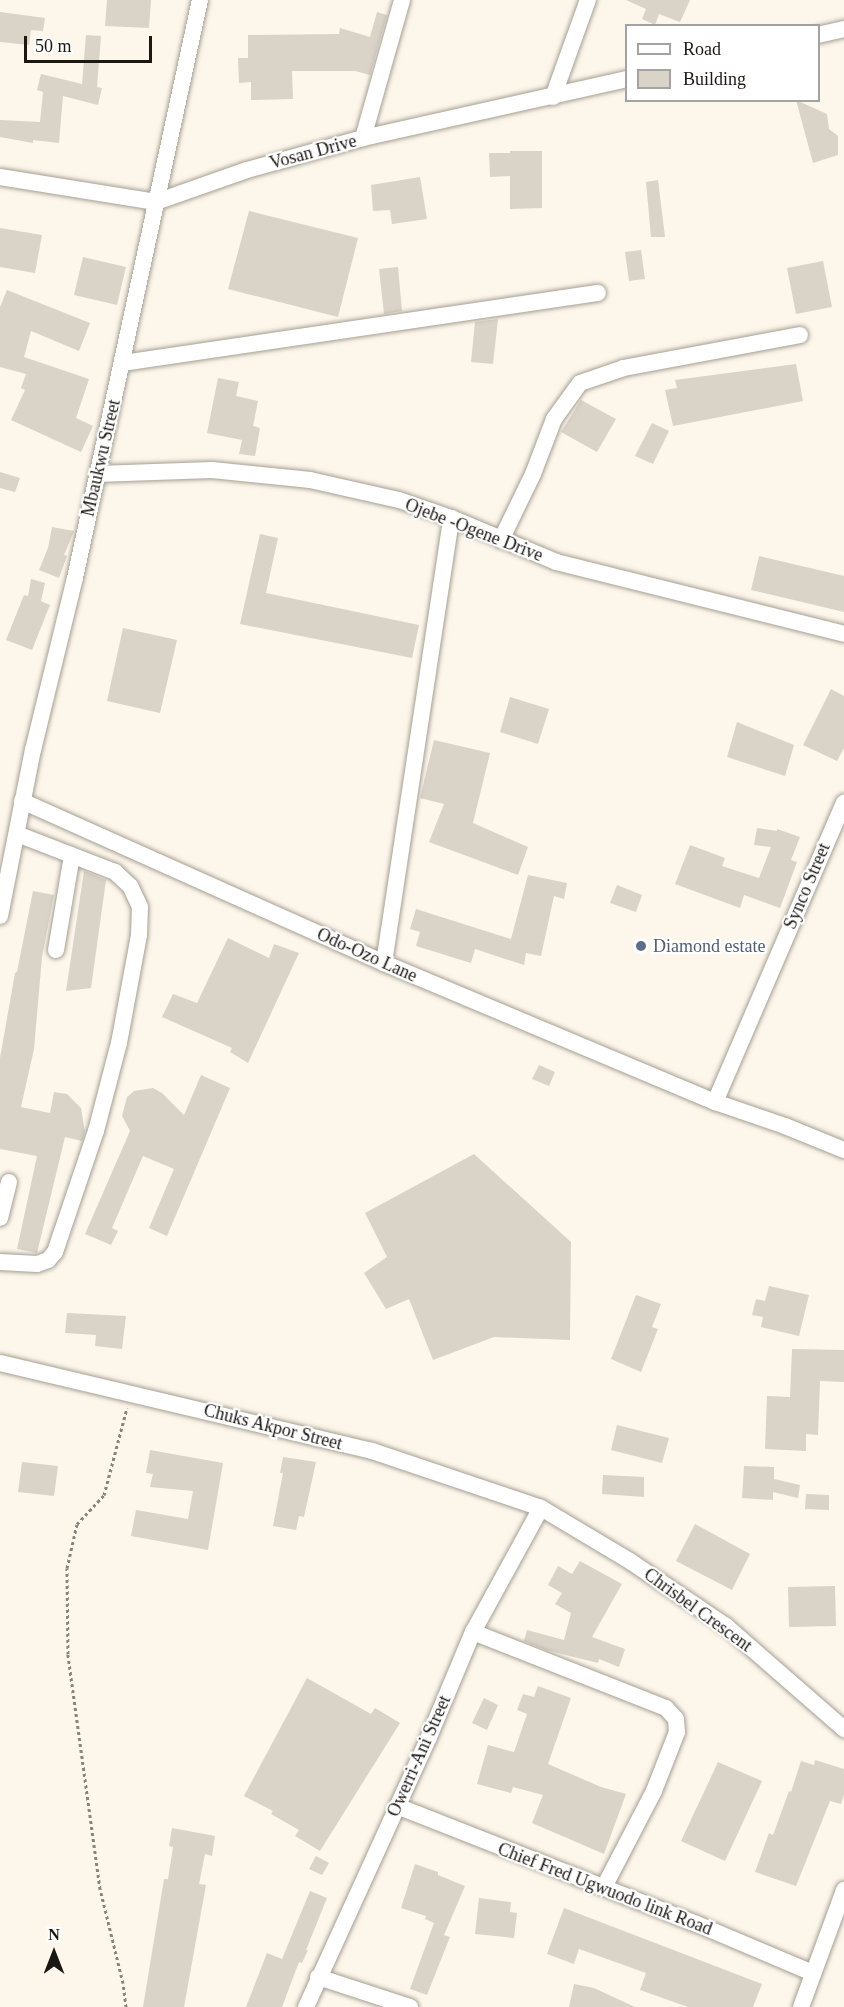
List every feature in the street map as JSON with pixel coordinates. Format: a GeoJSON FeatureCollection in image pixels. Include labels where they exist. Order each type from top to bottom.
{"type":"FeatureCollection","features":[{"type":"Feature","properties":{"kind":"street","name":"Mbaukwu Street"},"geometry":{"type":"LineString","coordinates":[[0,916],[22,801],[123,363],[200,0]]}},
{"type":"Feature","properties":{"kind":"street"},"geometry":{"type":"LineString","coordinates":[[363,138],[402,0]]}},
{"type":"Feature","properties":{"kind":"street"},"geometry":{"type":"LineString","coordinates":[[553,97],[588,0]]}},
{"type":"Feature","properties":{"kind":"street"},"geometry":{"type":"LineString","coordinates":[[820,35],[844,29]]}},
{"type":"Feature","properties":{"kind":"street","name":"Vosan Drive"},"geometry":{"type":"LineString","coordinates":[[0,177],[156,201],[248,170],[363,138],[625,79]]}},
{"type":"Feature","properties":{"kind":"street"},"geometry":{"type":"LineString","coordinates":[[123,363],[598,293]]}},
{"type":"Feature","properties":{"kind":"street"},"geometry":{"type":"LineString","coordinates":[[501,540],[533,474],[555,418],[580,383],[624,368],[800,335]]}},
{"type":"Feature","properties":{"kind":"street","name":"Ojebe -Ogene Drive"},"geometry":{"type":"LineString","coordinates":[[97,474],[212,470],[285,476],[399,500],[580,569],[844,634]]}},
{"type":"Feature","properties":{"kind":"street"},"geometry":{"type":"LineString","coordinates":[[384,963],[451,518]]}},
{"type":"Feature","properties":{"kind":"street","name":"Odo-Ozo Lane"},"geometry":{"type":"LineString","coordinates":[[22,801],[384,963],[715,1102],[785,1126],[844,1150]]}},
{"type":"Feature","properties":{"kind":"street","name":"Synco Street"},"geometry":{"type":"LineString","coordinates":[[715,1102],[840,820],[844,803]]}},
{"type":"Feature","properties":{"kind":"street"},"geometry":{"type":"LineString","coordinates":[[0,1262],[37,1264],[48,1260],[55,1252],[102,1109],[119,1043],[136,955],[140,907],[130,886],[115,872],[17,834]]}},
{"type":"Feature","properties":{"kind":"street"},"geometry":{"type":"LineString","coordinates":[[56,950],[72,855]]}},
{"type":"Feature","properties":{"kind":"street"},"geometry":{"type":"LineString","coordinates":[[0,1218],[9,1182]]}},
{"type":"Feature","properties":{"kind":"street","name":"Chuks Akpor Street"},"geometry":{"type":"LineString","coordinates":[[0,1363],[372,1451],[541,1508]]}},
{"type":"Feature","properties":{"kind":"street","name":"Owerri-Ani Street"},"geometry":{"type":"LineString","coordinates":[[306,2007],[473,1632],[541,1508]]}},
{"type":"Feature","properties":{"kind":"street","name":"Chrisbel Crescent"},"geometry":{"type":"LineString","coordinates":[[541,1508],[630,1562],[726,1626],[844,1729]]}},
{"type":"Feature","properties":{"kind":"street"},"geometry":{"type":"LineString","coordinates":[[473,1632],[666,1708],[676,1719],[677,1732],[654,1791],[604,1887]]}},
{"type":"Feature","properties":{"kind":"street","name":"Chief Fred Ugwuodo link Road"},"geometry":{"type":"LineString","coordinates":[[397,1806],[604,1887],[813,1973]]}},
{"type":"Feature","properties":{"kind":"street"},"geometry":{"type":"LineString","coordinates":[[801,2007],[844,1890]]}},
{"type":"Feature","properties":{"kind":"street"},"geometry":{"type":"LineString","coordinates":[[318,1977],[410,2007]]}},
{"type":"Feature","properties":{"kind":"path"},"geometry":{"type":"LineString","coordinates":[[126,2007],[123,1983],[100,1889],[68,1654],[67,1568],[77,1524],[104,1495],[130,1393]]}},
{"type":"Feature","properties":{"kind":"building"},"geometry":{"type":"Polygon","coordinates":[[[107,0],[151,0],[149,28],[105,26],[107,0]]]}},
{"type":"Feature","properties":{"kind":"building"},"geometry":{"type":"Polygon","coordinates":[[[626,0],[690,0],[680,22],[659,14],[655,24],[653,24],[642,19],[646,9],[626,0]]]}},
{"type":"Feature","properties":{"kind":"building"},"geometry":{"type":"Polygon","coordinates":[[[0,12],[45,18],[43,31],[31,30],[29,45],[0,42],[0,12]]]}},
{"type":"Feature","properties":{"kind":"building"},"geometry":{"type":"Polygon","coordinates":[[[377,12],[387,15],[370,75],[355,71],[292,71],[293,99],[251,100],[251,82],[239,83],[238,58],[248,58],[248,35],[339,34],[340,28],[370,37],[377,12]]]}},
{"type":"Feature","properties":{"kind":"building"},"geometry":{"type":"Polygon","coordinates":[[[86,35],[101,36],[97,87],[102,88],[98,105],[63,96],[59,143],[33,140],[33,143],[0,137],[0,120],[40,122],[43,92],[37,90],[41,74],[82,84],[86,35]]]}},
{"type":"Feature","properties":{"kind":"building"},"geometry":{"type":"Polygon","coordinates":[[[797,102],[827,114],[829,129],[838,136],[838,155],[813,163],[797,102]]]}},
{"type":"Feature","properties":{"kind":"building"},"geometry":{"type":"Polygon","coordinates":[[[510,151],[542,151],[542,208],[510,209],[510,176],[490,177],[489,153],[510,153],[510,151]]]}},
{"type":"Feature","properties":{"kind":"building"},"geometry":{"type":"Polygon","coordinates":[[[420,177],[427,219],[392,224],[390,210],[373,211],[371,185],[420,177]]]}},
{"type":"Feature","properties":{"kind":"building"},"geometry":{"type":"Polygon","coordinates":[[[658,180],[665,237],[651,237],[646,182],[658,180]]]}},
{"type":"Feature","properties":{"kind":"building"},"geometry":{"type":"Polygon","coordinates":[[[249,211],[358,238],[338,317],[228,289],[249,211]]]}},
{"type":"Feature","properties":{"kind":"building"},"geometry":{"type":"Polygon","coordinates":[[[0,228],[42,235],[35,273],[0,267],[0,228]]]}},
{"type":"Feature","properties":{"kind":"building"},"geometry":{"type":"Polygon","coordinates":[[[641,250],[645,279],[629,281],[625,252],[641,250]]]}},
{"type":"Feature","properties":{"kind":"building"},"geometry":{"type":"Polygon","coordinates":[[[83,257],[126,267],[117,305],[74,295],[83,257]]]}},
{"type":"Feature","properties":{"kind":"building"},"geometry":{"type":"Polygon","coordinates":[[[823,261],[832,307],[796,314],[787,268],[823,261]]]}},
{"type":"Feature","properties":{"kind":"building"},"geometry":{"type":"Polygon","coordinates":[[[398,267],[402,311],[384,314],[379,269],[398,267]]]}},
{"type":"Feature","properties":{"kind":"building"},"geometry":{"type":"Polygon","coordinates":[[[7,290],[90,323],[79,351],[31,331],[24,357],[89,379],[76,418],[93,426],[81,452],[11,420],[25,390],[21,388],[26,374],[0,367],[0,307],[7,290]]]}},
{"type":"Feature","properties":{"kind":"building"},"geometry":{"type":"Polygon","coordinates":[[[498,319],[493,364],[471,362],[475,322],[498,319]]]}},
{"type":"Feature","properties":{"kind":"building"},"geometry":{"type":"Polygon","coordinates":[[[796,364],[803,401],[673,426],[665,390],[677,388],[675,380],[796,364]]]}},
{"type":"Feature","properties":{"kind":"building"},"geometry":{"type":"Polygon","coordinates":[[[218,378],[239,382],[236,396],[258,401],[253,426],[260,428],[255,456],[239,454],[242,440],[207,433],[218,378]]]}},
{"type":"Feature","properties":{"kind":"building"},"geometry":{"type":"Polygon","coordinates":[[[581,400],[616,419],[597,452],[561,432],[581,400]]]}},
{"type":"Feature","properties":{"kind":"building"},"geometry":{"type":"Polygon","coordinates":[[[652,423],[669,431],[653,464],[635,456],[652,423]]]}},
{"type":"Feature","properties":{"kind":"building"},"geometry":{"type":"Polygon","coordinates":[[[0,472],[20,478],[15,492],[0,488],[0,472]]]}},
{"type":"Feature","properties":{"kind":"building"},"geometry":{"type":"Polygon","coordinates":[[[52,527],[74,531],[64,555],[67,556],[59,578],[39,570],[48,548],[52,527]]]}},
{"type":"Feature","properties":{"kind":"building"},"geometry":{"type":"Polygon","coordinates":[[[260,534],[278,538],[266,593],[419,625],[412,658],[240,624],[260,534]]]}},
{"type":"Feature","properties":{"kind":"building"},"geometry":{"type":"Polygon","coordinates":[[[759,556],[844,576],[844,612],[751,590],[759,556]]]}},
{"type":"Feature","properties":{"kind":"building"},"geometry":{"type":"Polygon","coordinates":[[[31,579],[45,583],[41,601],[50,605],[32,650],[6,640],[24,595],[28,596],[31,579]]]}},
{"type":"Feature","properties":{"kind":"building"},"geometry":{"type":"Polygon","coordinates":[[[123,628],[177,640],[160,713],[107,701],[123,628]]]}},
{"type":"Feature","properties":{"kind":"building"},"geometry":{"type":"Polygon","coordinates":[[[831,689],[844,696],[844,748],[837,761],[803,745],[831,689]]]}},
{"type":"Feature","properties":{"kind":"building"},"geometry":{"type":"Polygon","coordinates":[[[510,697],[549,709],[538,744],[500,732],[510,697]]]}},
{"type":"Feature","properties":{"kind":"building"},"geometry":{"type":"Polygon","coordinates":[[[737,722],[794,745],[785,776],[727,757],[737,722]]]}},
{"type":"Feature","properties":{"kind":"building"},"geometry":{"type":"Polygon","coordinates":[[[434,740],[490,753],[473,823],[528,847],[518,875],[429,842],[444,804],[420,798],[434,740]]]}},
{"type":"Feature","properties":{"kind":"building"},"geometry":{"type":"Polygon","coordinates":[[[757,828],[777,831],[777,829],[800,837],[791,860],[797,862],[780,908],[744,895],[740,908],[675,884],[690,845],[725,858],[722,866],[759,878],[771,847],[754,845],[757,828]]]}},
{"type":"Feature","properties":{"kind":"building"},"geometry":{"type":"Polygon","coordinates":[[[84,871],[106,880],[91,988],[66,991],[84,871]]]}},
{"type":"Feature","properties":{"kind":"building"},"geometry":{"type":"Polygon","coordinates":[[[528,875],[567,883],[564,899],[554,896],[541,956],[526,953],[524,965],[475,949],[471,963],[416,946],[420,932],[410,929],[416,909],[511,939],[528,875]]]}},
{"type":"Feature","properties":{"kind":"building"},"geometry":{"type":"Polygon","coordinates":[[[617,885],[642,895],[636,912],[610,903],[617,885]]]}},
{"type":"Feature","properties":{"kind":"building"},"geometry":{"type":"Polygon","coordinates":[[[33,891],[54,895],[42,957],[34,1049],[21,1107],[50,1113],[54,1092],[67,1094],[81,1108],[85,1132],[82,1141],[65,1137],[37,1253],[17,1249],[37,1156],[0,1149],[0,1058],[33,891]]]}},
{"type":"Feature","properties":{"kind":"building"},"geometry":{"type":"Polygon","coordinates":[[[228,938],[269,958],[274,944],[299,953],[248,1063],[230,1052],[232,1048],[162,1017],[173,994],[197,1003],[228,938]]]}},
{"type":"Feature","properties":{"kind":"building"},"geometry":{"type":"Polygon","coordinates":[[[539,1065],[555,1072],[549,1086],[532,1079],[539,1065]]]}},
{"type":"Feature","properties":{"kind":"building"},"geometry":{"type":"Polygon","coordinates":[[[201,1075],[230,1088],[167,1236],[149,1228],[174,1169],[143,1156],[112,1228],[118,1231],[111,1245],[85,1234],[130,1131],[122,1116],[127,1097],[134,1091],[153,1088],[162,1093],[184,1115],[201,1075]]]}},
{"type":"Feature","properties":{"kind":"building"},"geometry":{"type":"Polygon","coordinates":[[[474,1154],[571,1242],[570,1340],[494,1337],[433,1360],[409,1299],[386,1309],[364,1273],[387,1257],[365,1213],[474,1154]]]}},
{"type":"Feature","properties":{"kind":"building"},"geometry":{"type":"Polygon","coordinates":[[[769,1286],[809,1295],[799,1336],[761,1327],[763,1317],[752,1315],[756,1299],[765,1301],[769,1286]]]}},
{"type":"Feature","properties":{"kind":"building"},"geometry":{"type":"Polygon","coordinates":[[[636,1295],[661,1304],[652,1327],[658,1329],[641,1372],[611,1359],[636,1295]]]}},
{"type":"Feature","properties":{"kind":"building"},"geometry":{"type":"Polygon","coordinates":[[[67,1313],[126,1316],[122,1349],[95,1346],[96,1335],[65,1333],[67,1313]]]}},
{"type":"Feature","properties":{"kind":"building"},"geometry":{"type":"Polygon","coordinates":[[[792,1349],[844,1350],[844,1382],[820,1381],[818,1435],[806,1434],[806,1451],[765,1449],[767,1396],[790,1397],[792,1349]]]}},
{"type":"Feature","properties":{"kind":"building"},"geometry":{"type":"Polygon","coordinates":[[[617,1425],[669,1438],[662,1463],[611,1450],[617,1425]]]}},
{"type":"Feature","properties":{"kind":"building"},"geometry":{"type":"Polygon","coordinates":[[[150,1450],[223,1463],[208,1550],[131,1536],[136,1510],[188,1519],[193,1491],[150,1487],[153,1474],[146,1473],[150,1450]]]}},
{"type":"Feature","properties":{"kind":"building"},"geometry":{"type":"Polygon","coordinates":[[[283,1457],[316,1462],[304,1517],[299,1516],[296,1530],[273,1526],[283,1473],[280,1473],[283,1457]]]}},
{"type":"Feature","properties":{"kind":"building"},"geometry":{"type":"Polygon","coordinates":[[[22,1462],[58,1466],[54,1496],[18,1492],[22,1462]]]}},
{"type":"Feature","properties":{"kind":"building"},"geometry":{"type":"Polygon","coordinates":[[[744,1466],[774,1467],[774,1479],[800,1485],[798,1498],[773,1492],[773,1500],[742,1498],[744,1466]]]}},
{"type":"Feature","properties":{"kind":"building"},"geometry":{"type":"Polygon","coordinates":[[[603,1475],[644,1477],[644,1497],[602,1494],[603,1475]]]}},
{"type":"Feature","properties":{"kind":"building"},"geometry":{"type":"Polygon","coordinates":[[[806,1494],[829,1495],[829,1510],[805,1509],[806,1494]]]}},
{"type":"Feature","properties":{"kind":"building"},"geometry":{"type":"Polygon","coordinates":[[[695,1524],[750,1554],[732,1590],[676,1561],[695,1524]]]}},
{"type":"Feature","properties":{"kind":"building"},"geometry":{"type":"Polygon","coordinates":[[[580,1561],[622,1584],[592,1637],[625,1649],[619,1667],[599,1659],[598,1663],[546,1650],[524,1641],[527,1630],[564,1640],[571,1613],[555,1604],[562,1593],[548,1585],[558,1566],[572,1574],[580,1561]]]}},
{"type":"Feature","properties":{"kind":"building"},"geometry":{"type":"Polygon","coordinates":[[[835,1586],[836,1626],[789,1627],[788,1587],[835,1586]]]}},
{"type":"Feature","properties":{"kind":"building"},"geometry":{"type":"Polygon","coordinates":[[[307,1678],[371,1714],[375,1708],[400,1723],[320,1851],[295,1836],[299,1830],[271,1814],[273,1811],[244,1796],[307,1678]]]}},
{"type":"Feature","properties":{"kind":"building"},"geometry":{"type":"Polygon","coordinates":[[[538,1686],[571,1698],[548,1764],[601,1787],[626,1794],[604,1854],[532,1823],[543,1795],[513,1787],[511,1793],[477,1784],[488,1745],[514,1752],[527,1714],[517,1710],[523,1694],[534,1697],[538,1686]]]}},
{"type":"Feature","properties":{"kind":"building"},"geometry":{"type":"Polygon","coordinates":[[[484,1698],[498,1705],[487,1730],[472,1723],[484,1698]]]}},
{"type":"Feature","properties":{"kind":"building"},"geometry":{"type":"Polygon","coordinates":[[[815,1760],[844,1769],[844,1795],[841,1804],[830,1801],[796,1886],[755,1872],[769,1833],[773,1835],[789,1791],[791,1792],[801,1761],[814,1765],[815,1760]]]}},
{"type":"Feature","properties":{"kind":"building"},"geometry":{"type":"Polygon","coordinates":[[[718,1762],[762,1781],[725,1861],[681,1841],[718,1762]]]}},
{"type":"Feature","properties":{"kind":"building"},"geometry":{"type":"Polygon","coordinates":[[[172,1828],[215,1836],[212,1856],[205,1854],[199,1884],[206,1885],[184,2007],[143,2007],[164,1879],[168,1879],[173,1847],[169,1846],[172,1828]]]}},
{"type":"Feature","properties":{"kind":"building"},"geometry":{"type":"Polygon","coordinates":[[[316,1856],[329,1863],[322,1875],[309,1869],[316,1856]]]}},
{"type":"Feature","properties":{"kind":"building"},"geometry":{"type":"Polygon","coordinates":[[[415,1864],[438,1872],[438,1875],[465,1886],[444,1935],[450,1937],[427,1995],[410,1989],[434,1923],[425,1919],[426,1916],[401,1908],[415,1864]]]}},
{"type":"Feature","properties":{"kind":"building"},"geometry":{"type":"Polygon","coordinates":[[[310,1891],[327,1898],[306,1950],[308,1950],[302,1963],[299,1962],[282,2007],[246,2007],[267,1953],[282,1959],[310,1891]]]}},
{"type":"Feature","properties":{"kind":"building"},"geometry":{"type":"Polygon","coordinates":[[[479,1898],[511,1902],[510,1912],[517,1913],[514,1938],[475,1934],[479,1898]]]}},
{"type":"Feature","properties":{"kind":"building"},"geometry":{"type":"Polygon","coordinates":[[[564,1908],[762,1984],[753,2007],[688,2007],[640,1990],[646,1973],[579,1949],[574,1964],[547,1954],[564,1908]]]}},
{"type":"Feature","properties":{"kind":"building"},"geometry":{"type":"Polygon","coordinates":[[[574,1984],[594,1988],[635,2007],[569,2007],[574,1984]]]}},
{"type":"Feature","properties":{"kind":"place","name":"Diamond estate"},"geometry":{"type":"Point","coordinates":[641,946]}}]}
